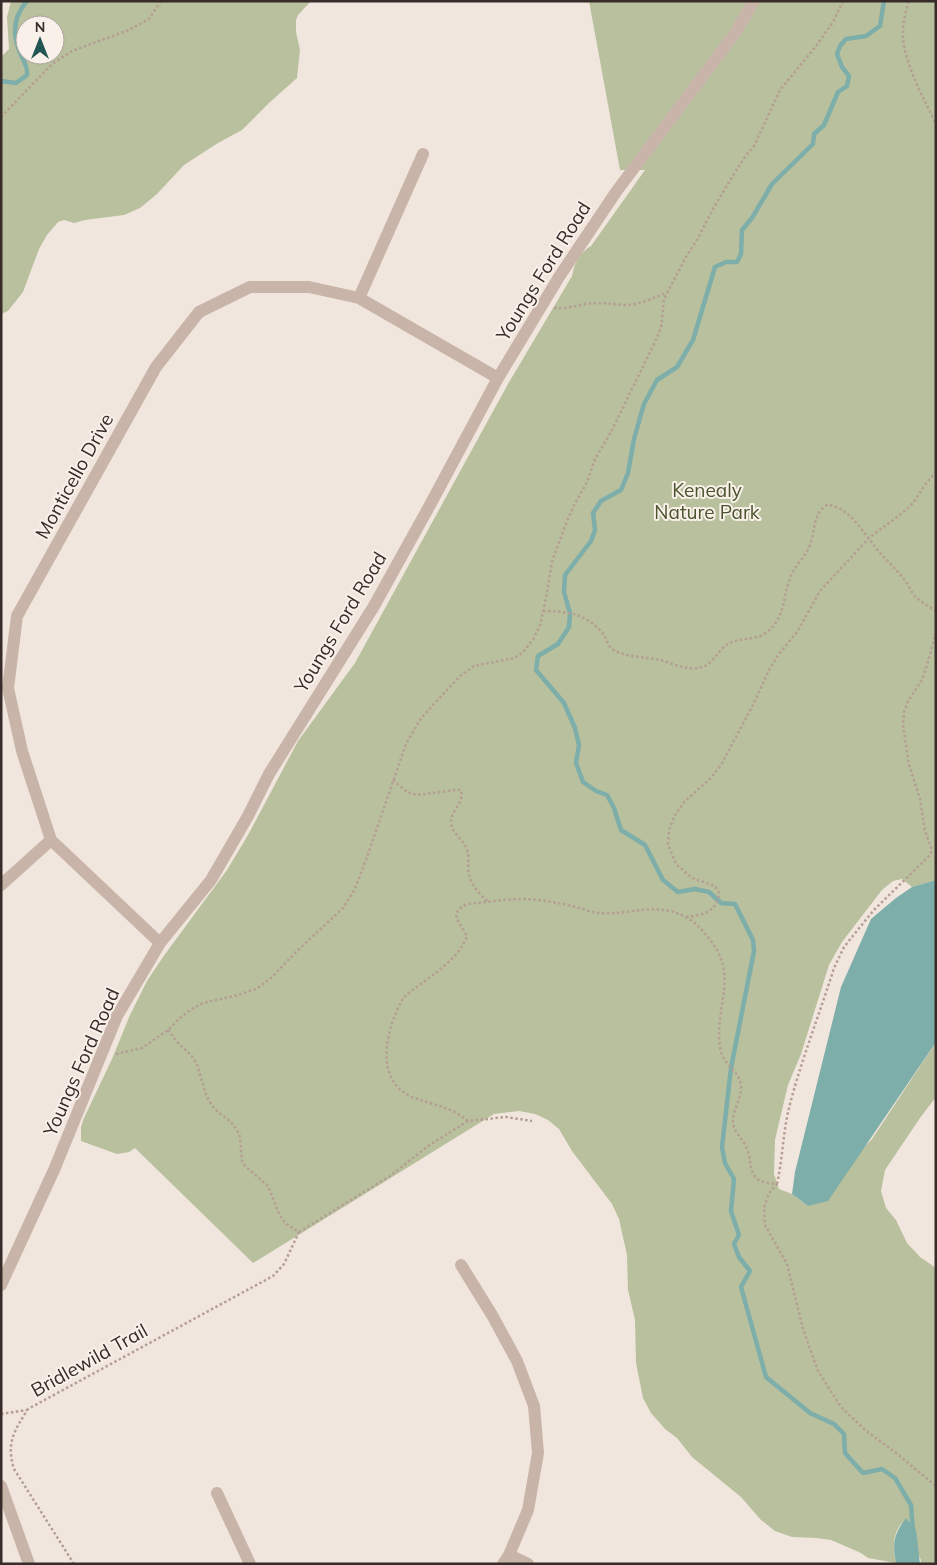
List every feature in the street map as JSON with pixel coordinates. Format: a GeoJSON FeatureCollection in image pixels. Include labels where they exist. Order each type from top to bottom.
{"type":"FeatureCollection","features":[{"type":"Feature","properties":{"kind":"street","name":"Youngs Ford Road"},"geometry":{"type":"LineString","coordinates":[[1,1285],[54,1170],[117,1016],[160,943],[211,880],[248,816],[269,774],[374,606],[498,378],[559,277],[616,192],[735,33],[754,1]]}},
{"type":"Feature","properties":{"kind":"street"},"geometry":{"type":"LineString","coordinates":[[359,298],[423,154]]}},
{"type":"Feature","properties":{"kind":"street","name":"Monticello Drive"},"geometry":{"type":"LineString","coordinates":[[160,943],[51,840],[22,751],[8,688],[18,616],[156,367],[199,312],[250,287],[309,287],[359,298],[498,378]]}},
{"type":"Feature","properties":{"kind":"street"},"geometry":{"type":"LineString","coordinates":[[1,885],[51,840]]}},
{"type":"Feature","properties":{"kind":"street"},"geometry":{"type":"LineString","coordinates":[[461,1265],[492,1315],[517,1361],[534,1406],[538,1453],[528,1510],[506,1560],[528,1564]]}},
{"type":"Feature","properties":{"kind":"street"},"geometry":{"type":"LineString","coordinates":[[1,1486],[29,1564]]}},
{"type":"Feature","properties":{"kind":"street"},"geometry":{"type":"LineString","coordinates":[[217,1493],[250,1564]]}},
{"type":"Feature","properties":{"kind":"path"},"geometry":{"type":"LineString","coordinates":[[1,117],[52,64],[72,51],[129,30],[149,19],[161,1]]}},
{"type":"Feature","properties":{"kind":"path"},"geometry":{"type":"LineString","coordinates":[[100,1057],[142,1048],[168,1030],[190,1010],[203,1003],[256,989],[272,978],[295,953],[343,908],[354,891],[392,780],[406,744],[421,718],[460,676],[474,666],[515,658],[524,651],[534,638],[540,625],[552,562],[558,544],[573,507],[587,482],[595,459],[611,432],[655,342],[660,328],[664,299],[713,209],[746,155],[754,146],[780,90],[833,22],[843,1]]}},
{"type":"Feature","properties":{"kind":"path"},"geometry":{"type":"LineString","coordinates":[[908,1],[903,34],[904,49],[915,79],[936,124]]}},
{"type":"Feature","properties":{"kind":"path"},"geometry":{"type":"LineString","coordinates":[[544,303],[562,309],[607,302],[625,305],[640,303],[668,293]]}},
{"type":"Feature","properties":{"kind":"path"},"geometry":{"type":"LineString","coordinates":[[686,917],[707,913],[717,902],[719,893],[715,886],[692,878],[676,864],[668,844],[669,830],[675,815],[685,801],[711,778],[721,765],[754,704],[770,668],[797,632],[820,591],[869,538],[913,503],[936,472]]}},
{"type":"Feature","properties":{"kind":"path"},"geometry":{"type":"LineString","coordinates":[[543,611],[567,612],[584,618],[603,634],[611,649],[620,653],[659,660],[686,668],[694,669],[704,666],[712,662],[727,644],[737,640],[758,638],[775,623],[781,614],[788,583],[810,544],[816,520],[823,507],[833,505],[841,509],[869,538],[906,582],[914,595],[936,612]]}},
{"type":"Feature","properties":{"kind":"path"},"geometry":{"type":"LineString","coordinates":[[936,633],[922,680],[908,701],[904,712],[903,725],[909,765],[920,798],[925,831],[932,850],[930,855],[873,911],[844,948],[834,968],[790,1104],[777,1184],[769,1194],[764,1208],[765,1225],[788,1264],[802,1329],[818,1371],[841,1406],[865,1430],[936,1486]]}},
{"type":"Feature","properties":{"kind":"path"},"geometry":{"type":"LineString","coordinates":[[392,780],[407,792],[417,795],[461,790],[462,798],[453,813],[452,828],[465,844],[468,851],[469,876],[479,893],[489,902]]}},
{"type":"Feature","properties":{"kind":"path"},"geometry":{"type":"LineString","coordinates":[[468,1121],[458,1113],[405,1093],[392,1080],[388,1071],[386,1057],[391,1029],[404,997],[453,957],[465,941],[467,936],[456,916],[457,912],[467,904],[518,899],[550,902],[596,913],[613,914],[660,909],[686,917],[701,930],[718,950],[724,965],[725,984],[720,1019],[719,1046],[722,1057],[739,1078],[741,1087],[740,1098],[733,1120],[734,1129],[747,1148],[752,1171],[756,1178],[764,1183],[777,1184]]}},
{"type":"Feature","properties":{"kind":"path"},"geometry":{"type":"LineString","coordinates":[[168,1030],[197,1064],[206,1095],[211,1104],[237,1130],[240,1137],[242,1161],[245,1166],[268,1186],[284,1223],[299,1232],[390,1176],[428,1146],[468,1121],[506,1116],[532,1121]]}},
{"type":"Feature","properties":{"kind":"path","name":"Bridlewild Trail"},"geometry":{"type":"LineString","coordinates":[[74,1564],[14,1469],[10,1448],[14,1432],[28,1409],[273,1276],[284,1264],[299,1232]]}},
{"type":"Feature","properties":{"kind":"path"},"geometry":{"type":"LineString","coordinates":[[1,1414],[28,1409]]}},
{"type":"Feature","properties":{"kind":"green space"},"geometry":{"type":"Polygon","coordinates":[[[11,1],[311,1],[298,15],[296,20],[296,32],[300,50],[297,78],[242,130],[184,165],[157,194],[140,208],[124,215],[74,223],[64,220],[58,222],[47,235],[39,249],[23,292],[8,311],[1,314],[1,57],[9,49],[7,17],[11,1]]]}},
{"type":"Feature","properties":{"kind":"green space","name":"Kenealy Nature Park"},"geometry":{"type":"Polygon","coordinates":[[[589,1],[936,1],[936,880],[912,887],[902,879],[893,881],[882,890],[842,942],[829,965],[801,1054],[788,1085],[775,1140],[774,1174],[779,1189],[792,1194],[808,1206],[872,1139],[936,1042],[936,1097],[885,1170],[881,1191],[886,1208],[896,1220],[907,1243],[920,1257],[936,1268],[936,1564],[920,1564],[921,1560],[902,1523],[896,1532],[894,1542],[896,1563],[868,1558],[831,1540],[792,1537],[775,1531],[761,1520],[741,1497],[692,1457],[677,1438],[665,1429],[651,1413],[643,1398],[636,1363],[635,1320],[628,1290],[627,1255],[619,1219],[612,1204],[572,1151],[559,1129],[548,1120],[535,1114],[519,1111],[494,1114],[253,1263],[135,1148],[129,1152],[117,1154],[81,1141],[81,1127],[84,1118],[147,981],[227,870],[248,835],[298,741],[355,663],[508,384],[572,276],[578,259],[591,246],[645,170],[620,170],[589,1]]]}},
{"type":"Feature","properties":{"kind":"water"},"geometry":{"type":"Polygon","coordinates":[[[936,880],[936,1042],[828,1201],[808,1206],[792,1194],[795,1172],[841,987],[871,919],[912,887],[936,880]]]}},
{"type":"Feature","properties":{"kind":"water"},"geometry":{"type":"Polygon","coordinates":[[[906,1518],[916,1530],[920,1564],[896,1563],[895,1539],[906,1518]]]}},
{"type":"Feature","properties":{"kind":"waterway"},"geometry":{"type":"LineString","coordinates":[[1,81],[16,83],[27,75],[27,68],[15,35],[18,14],[27,1]]}},
{"type":"Feature","properties":{"kind":"waterway"},"geometry":{"type":"LineString","coordinates":[[884,1],[880,26],[866,36],[846,39],[840,46],[837,54],[842,67],[849,76],[847,86],[838,92],[824,125],[814,134],[813,144],[772,184],[752,218],[742,230],[741,254],[737,262],[726,262],[715,267],[693,340],[677,367],[657,380],[644,404],[634,439],[628,473],[621,490],[601,501],[593,513],[595,530],[591,541],[565,575],[564,592],[570,613],[569,627],[558,644],[538,656],[536,670],[564,703],[575,728],[579,745],[576,763],[583,782],[596,791],[607,795],[614,808],[621,830],[645,845],[663,880],[678,892],[695,889],[709,892],[721,903],[735,904],[753,940],[754,951],[731,1068],[722,1147],[725,1163],[734,1179],[731,1211],[739,1235],[734,1244],[739,1257],[750,1271],[741,1287],[766,1377],[810,1413],[834,1424],[844,1434],[845,1453],[863,1473],[882,1469],[895,1478],[911,1505],[913,1531]]}}]}
